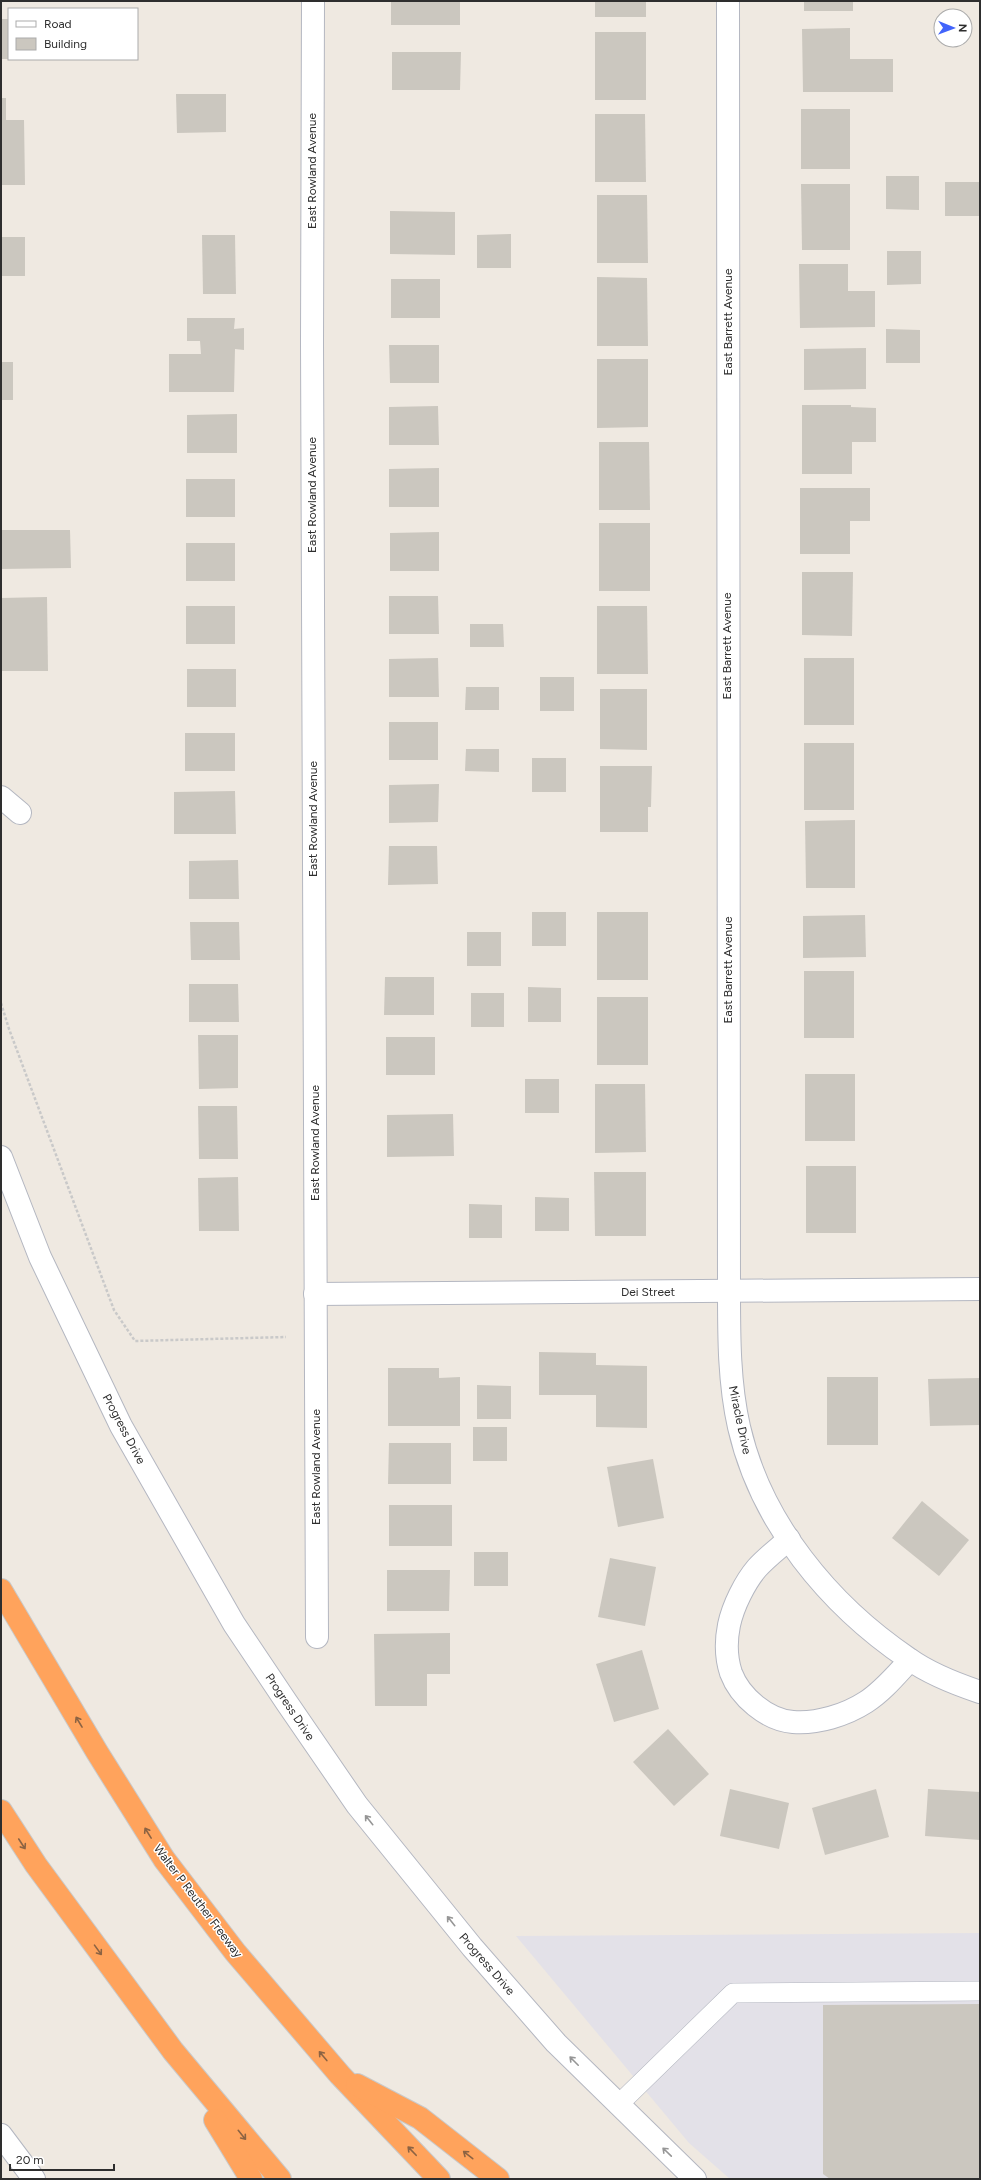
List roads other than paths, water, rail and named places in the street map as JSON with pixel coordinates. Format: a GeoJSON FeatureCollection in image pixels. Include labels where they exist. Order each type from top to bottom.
{"type":"FeatureCollection","features":[{"type":"Feature","properties":{"kind":"highway","name":"Walter P Reuther Freeway"},"geometry":{"type":"LineString","coordinates":[[1,1590],[93,1746],[164,1859],[235,1952],[340,2075],[439,2179]]}},
{"type":"Feature","properties":{"kind":"highway"},"geometry":{"type":"LineString","coordinates":[[1,1811],[36,1865],[173,2051],[280,2179]]}},
{"type":"Feature","properties":{"kind":"highway"},"geometry":{"type":"LineString","coordinates":[[173,2051],[251,2179]]}},
{"type":"Feature","properties":{"kind":"highway"},"geometry":{"type":"LineString","coordinates":[[340,2075],[420,2118],[498,2179]]}},
{"type":"Feature","properties":{"kind":"street","name":"East Rowland Avenue"},"geometry":{"type":"LineString","coordinates":[[313,1],[312,351],[317,1637]]}},
{"type":"Feature","properties":{"kind":"street","name":"East Barrett Avenue"},"geometry":{"type":"LineString","coordinates":[[728,1],[729,1292]]}},
{"type":"Feature","properties":{"kind":"street"},"geometry":{"type":"LineString","coordinates":[[1,797],[20,814]]}},
{"type":"Feature","properties":{"kind":"street","name":"Progress Drive"},"geometry":{"type":"LineString","coordinates":[[1,1157],[40,1257],[117,1420],[188,1547],[234,1624],[358,1806],[472,1947],[556,2043],[695,2179]]}},
{"type":"Feature","properties":{"kind":"street","name":"Dei Street"},"geometry":{"type":"LineString","coordinates":[[315,1294],[980,1289]]}},
{"type":"Feature","properties":{"kind":"street","name":"Miracle Drive"},"geometry":{"type":"LineString","coordinates":[[729,1292],[731,1383],[739,1427],[750,1464],[766,1500],[789,1538],[809,1568],[835,1599],[865,1626],[910,1660],[943,1677],[980,1692]]}},
{"type":"Feature","properties":{"kind":"street"},"geometry":{"type":"LineString","coordinates":[[789,1538],[757,1568],[745,1587],[729,1624],[727,1644],[728,1660],[732,1674],[744,1693],[756,1706],[775,1718],[792,1722],[831,1717],[866,1702],[888,1684],[910,1660]]}},
{"type":"Feature","properties":{"kind":"street"},"geometry":{"type":"LineString","coordinates":[[1,2135],[34,2179]]}},
{"type":"Feature","properties":{"kind":"lane"},"geometry":{"type":"LineString","coordinates":[[618,2105],[732,1993],[980,1991]]}}]}
